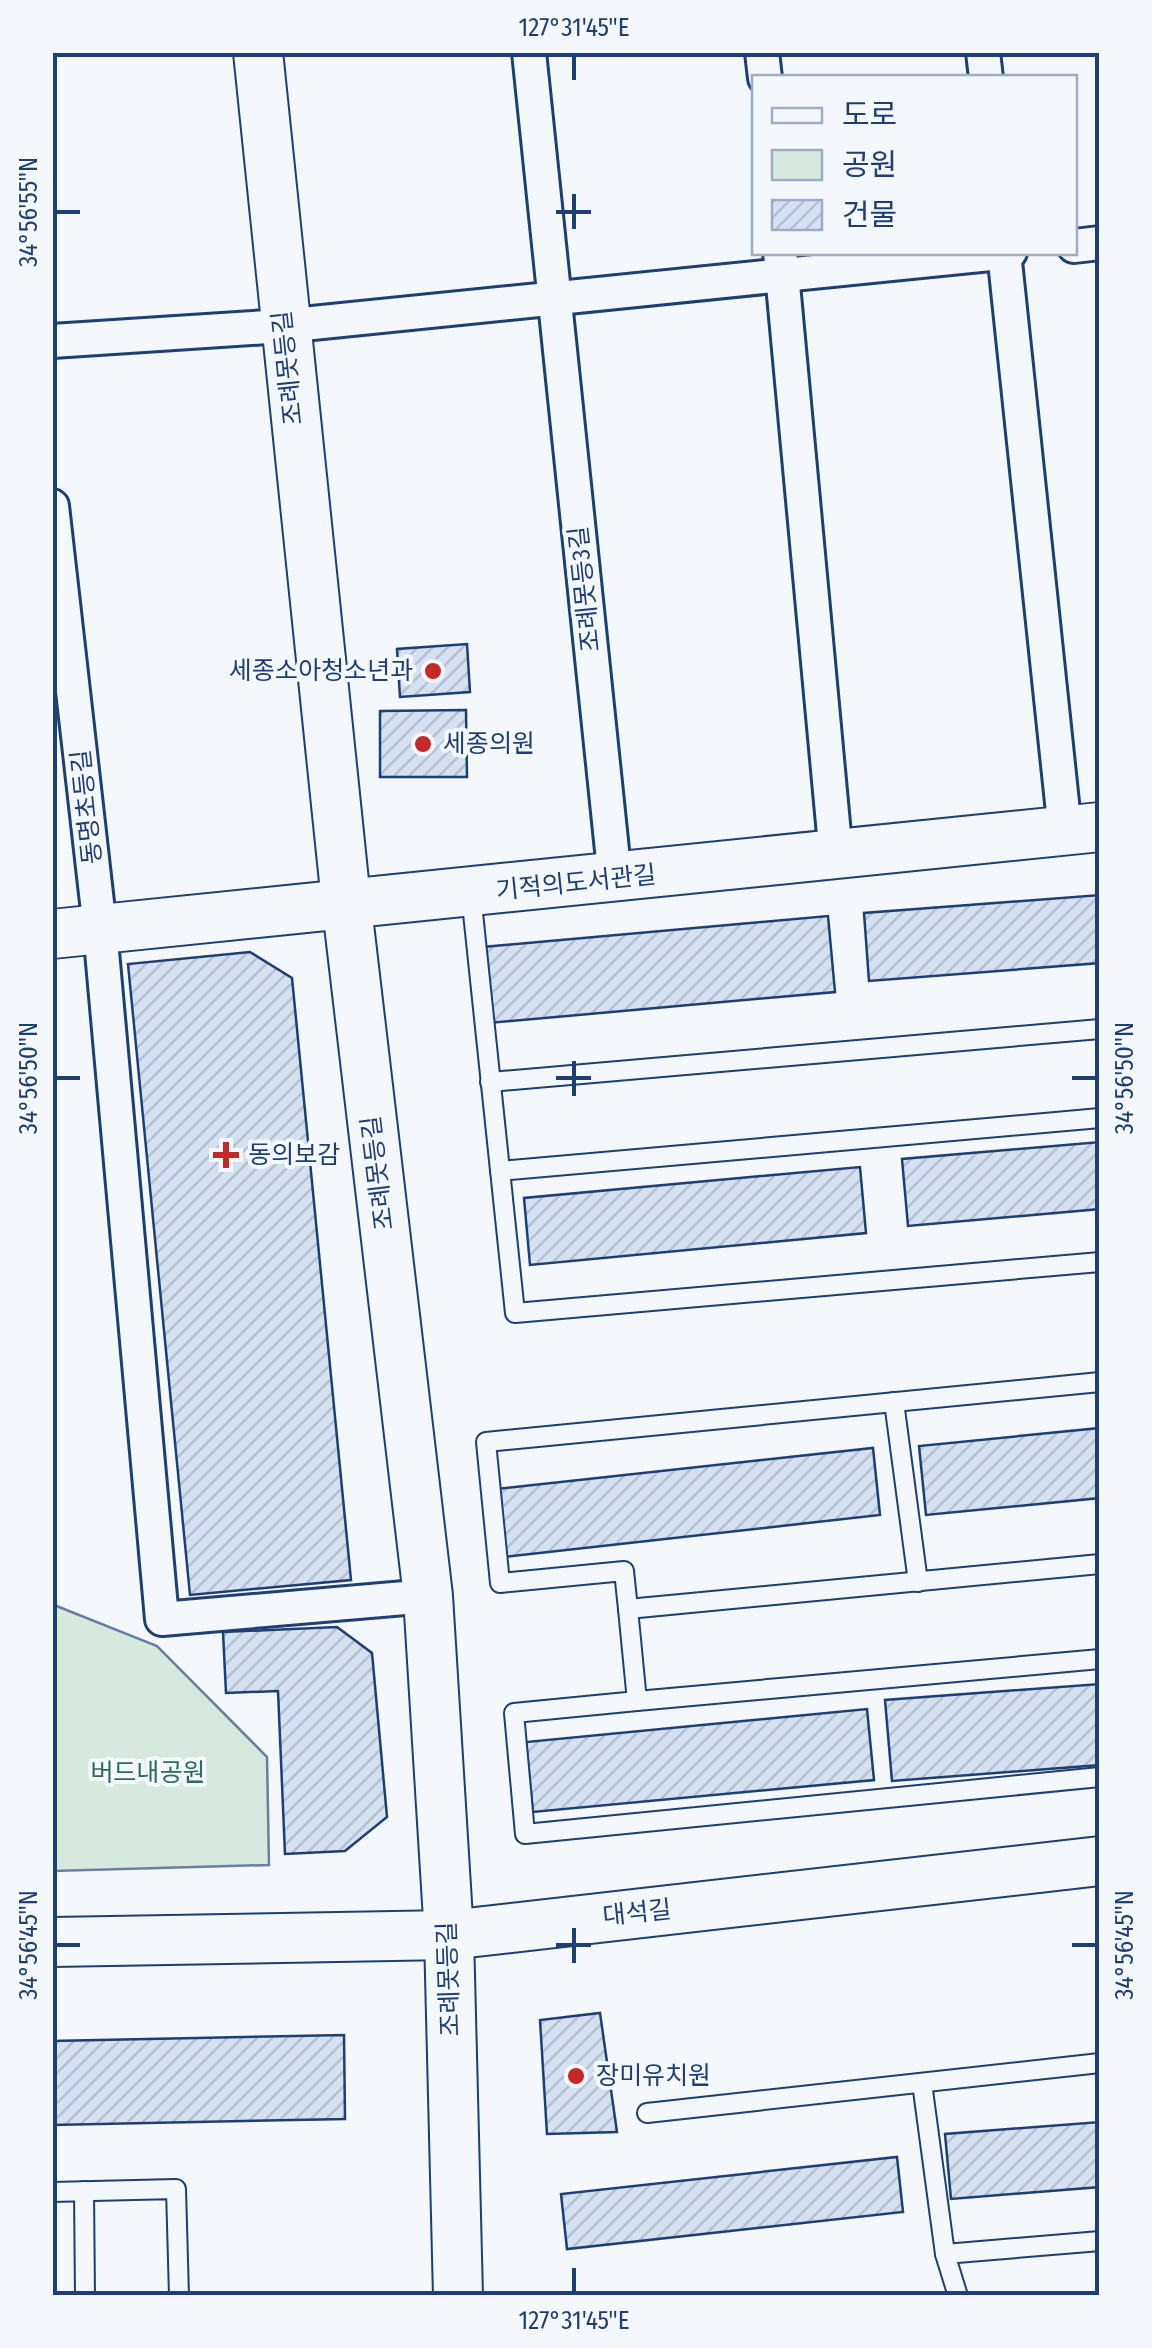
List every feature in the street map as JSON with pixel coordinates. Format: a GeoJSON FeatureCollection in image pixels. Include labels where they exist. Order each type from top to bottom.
{"type":"FeatureCollection","features":[{"type":"Feature","properties":{"kind":"street","name":"조례못등길"},"geometry":{"type":"LineString","coordinates":[[258,52],[283,326],[428,1596],[449,1935],[458,2296]]}},
{"type":"Feature","properties":{"kind":"street","name":"조례못등3길"},"geometry":{"type":"LineString","coordinates":[[530,52],[615,879]]}},
{"type":"Feature","properties":{"kind":"street"},"geometry":{"type":"LineString","coordinates":[[52,341],[283,326],[555,298],[782,264],[965,255]]}},
{"type":"Feature","properties":{"kind":"street"},"geometry":{"type":"LineString","coordinates":[[1006,255],[1082,829]]}},
{"type":"Feature","properties":{"kind":"street"},"geometry":{"type":"LineString","coordinates":[[782,264],[836,856]]}},
{"type":"Feature","properties":{"kind":"street","name":"동명초등길"},"geometry":{"type":"LineString","coordinates":[[52,506],[100,930],[162,1619],[428,1596]]}},
{"type":"Feature","properties":{"kind":"street","name":"기적의도서관길"},"geometry":{"type":"LineString","coordinates":[[52,934],[1082,829]]}},
{"type":"Feature","properties":{"kind":"street","name":"대석길"},"geometry":{"type":"LineString","coordinates":[[52,1942],[449,1935],[1100,1861]]}},
{"type":"Feature","properties":{"kind":"lane"},"geometry":{"type":"LineString","coordinates":[[471,894],[516,1312],[1100,1262]]}},
{"type":"Feature","properties":{"kind":"lane"},"geometry":{"type":"LineString","coordinates":[[490,1082],[1100,1028]]}},
{"type":"Feature","properties":{"kind":"lane"},"geometry":{"type":"LineString","coordinates":[[500,1171],[1100,1118]]}},
{"type":"Feature","properties":{"kind":"lane"},"geometry":{"type":"LineString","coordinates":[[637,1701],[624,1571],[500,1583],[486,1442],[1100,1382]]}},
{"type":"Feature","properties":{"kind":"lane"},"geometry":{"type":"LineString","coordinates":[[894,1402],[918,1582]]}},
{"type":"Feature","properties":{"kind":"lane"},"geometry":{"type":"LineString","coordinates":[[628,1609],[1100,1564]]}},
{"type":"Feature","properties":{"kind":"lane"},"geometry":{"type":"LineString","coordinates":[[1100,1659],[514,1712],[525,1834],[1100,1777]]}},
{"type":"Feature","properties":{"kind":"lane"},"geometry":{"type":"LineString","coordinates":[[647,2113],[1100,2062]]}},
{"type":"Feature","properties":{"kind":"lane"},"geometry":{"type":"LineString","coordinates":[[922,2082],[945,2254],[958,2296]]}},
{"type":"Feature","properties":{"kind":"lane"},"geometry":{"type":"LineString","coordinates":[[52,2192],[176,2189],[179,2296]]}},
{"type":"Feature","properties":{"kind":"lane"},"geometry":{"type":"LineString","coordinates":[[84,2191],[85,2296]]}},
{"type":"Feature","properties":{"kind":"lane"},"geometry":{"type":"LineString","coordinates":[[945,2254],[1100,2241]]}},
{"type":"Feature","properties":{"kind":"green space","name":"버드내공원"},"geometry":{"type":"Polygon","coordinates":[[[52,1588],[54,1605],[157,1646],[267,1757],[269,1865],[53,1871],[52,1588]]]}},
{"type":"Feature","properties":{"kind":"building","name":"세종소아청소년과"},"geometry":{"type":"Polygon","coordinates":[[[467,644],[470,692],[400,697],[397,649],[467,644]]]}},
{"type":"Feature","properties":{"kind":"building","name":"세종의원"},"geometry":{"type":"Polygon","coordinates":[[[466,710],[467,777],[380,777],[380,711],[466,710]]]}},
{"type":"Feature","properties":{"kind":"building"},"geometry":{"type":"Polygon","coordinates":[[[1100,895],[1100,963],[869,981],[864,913],[1100,895]]]}},
{"type":"Feature","properties":{"kind":"building"},"geometry":{"type":"Polygon","coordinates":[[[828,916],[835,992],[489,1023],[483,947],[828,916]]]}},
{"type":"Feature","properties":{"kind":"building"},"geometry":{"type":"Polygon","coordinates":[[[250,952],[292,978],[351,1580],[190,1595],[128,964],[250,952]]]}},
{"type":"Feature","properties":{"kind":"building"},"geometry":{"type":"Polygon","coordinates":[[[1100,1142],[1100,1209],[908,1226],[902,1159],[1100,1142]]]}},
{"type":"Feature","properties":{"kind":"building"},"geometry":{"type":"Polygon","coordinates":[[[860,1167],[866,1233],[530,1265],[524,1198],[860,1167]]]}},
{"type":"Feature","properties":{"kind":"building"},"geometry":{"type":"Polygon","coordinates":[[[1100,1428],[1100,1498],[926,1515],[919,1446],[1100,1428]]]}},
{"type":"Feature","properties":{"kind":"building"},"geometry":{"type":"Polygon","coordinates":[[[873,1448],[880,1515],[503,1557],[496,1489],[873,1448]]]}},
{"type":"Feature","properties":{"kind":"building"},"geometry":{"type":"Polygon","coordinates":[[[337,1627],[372,1653],[387,1817],[345,1851],[285,1854],[278,1691],[226,1693],[223,1632],[337,1627]]]}},
{"type":"Feature","properties":{"kind":"building"},"geometry":{"type":"Polygon","coordinates":[[[1100,1684],[1100,1765],[892,1781],[885,1700],[1100,1684]]]}},
{"type":"Feature","properties":{"kind":"building"},"geometry":{"type":"Polygon","coordinates":[[[867,1709],[874,1780],[533,1812],[526,1742],[867,1709]]]}},
{"type":"Feature","properties":{"kind":"building","name":"장미유치원"},"geometry":{"type":"Polygon","coordinates":[[[600,2013],[617,2132],[547,2134],[540,2020],[600,2013]]]}},
{"type":"Feature","properties":{"kind":"building"},"geometry":{"type":"Polygon","coordinates":[[[344,2035],[345,2119],[52,2125],[52,2041],[344,2035]]]}},
{"type":"Feature","properties":{"kind":"building"},"geometry":{"type":"Polygon","coordinates":[[[1100,2122],[1100,2187],[951,2199],[945,2134],[1100,2122]]]}},
{"type":"Feature","properties":{"kind":"building"},"geometry":{"type":"Polygon","coordinates":[[[897,2157],[903,2212],[567,2249],[561,2194],[897,2157]]]}},
{"type":"Feature","properties":{"kind":"place","name":"세종소아청소년과"},"geometry":{"type":"Point","coordinates":[433,671]}},
{"type":"Feature","properties":{"kind":"place","name":"세종의원"},"geometry":{"type":"Point","coordinates":[423,744]}},
{"type":"Feature","properties":{"kind":"place","name":"동의보감"},"geometry":{"type":"Point","coordinates":[226,1155]}},
{"type":"Feature","properties":{"kind":"place","name":"장미유치원"},"geometry":{"type":"Point","coordinates":[576,2076]}}]}
